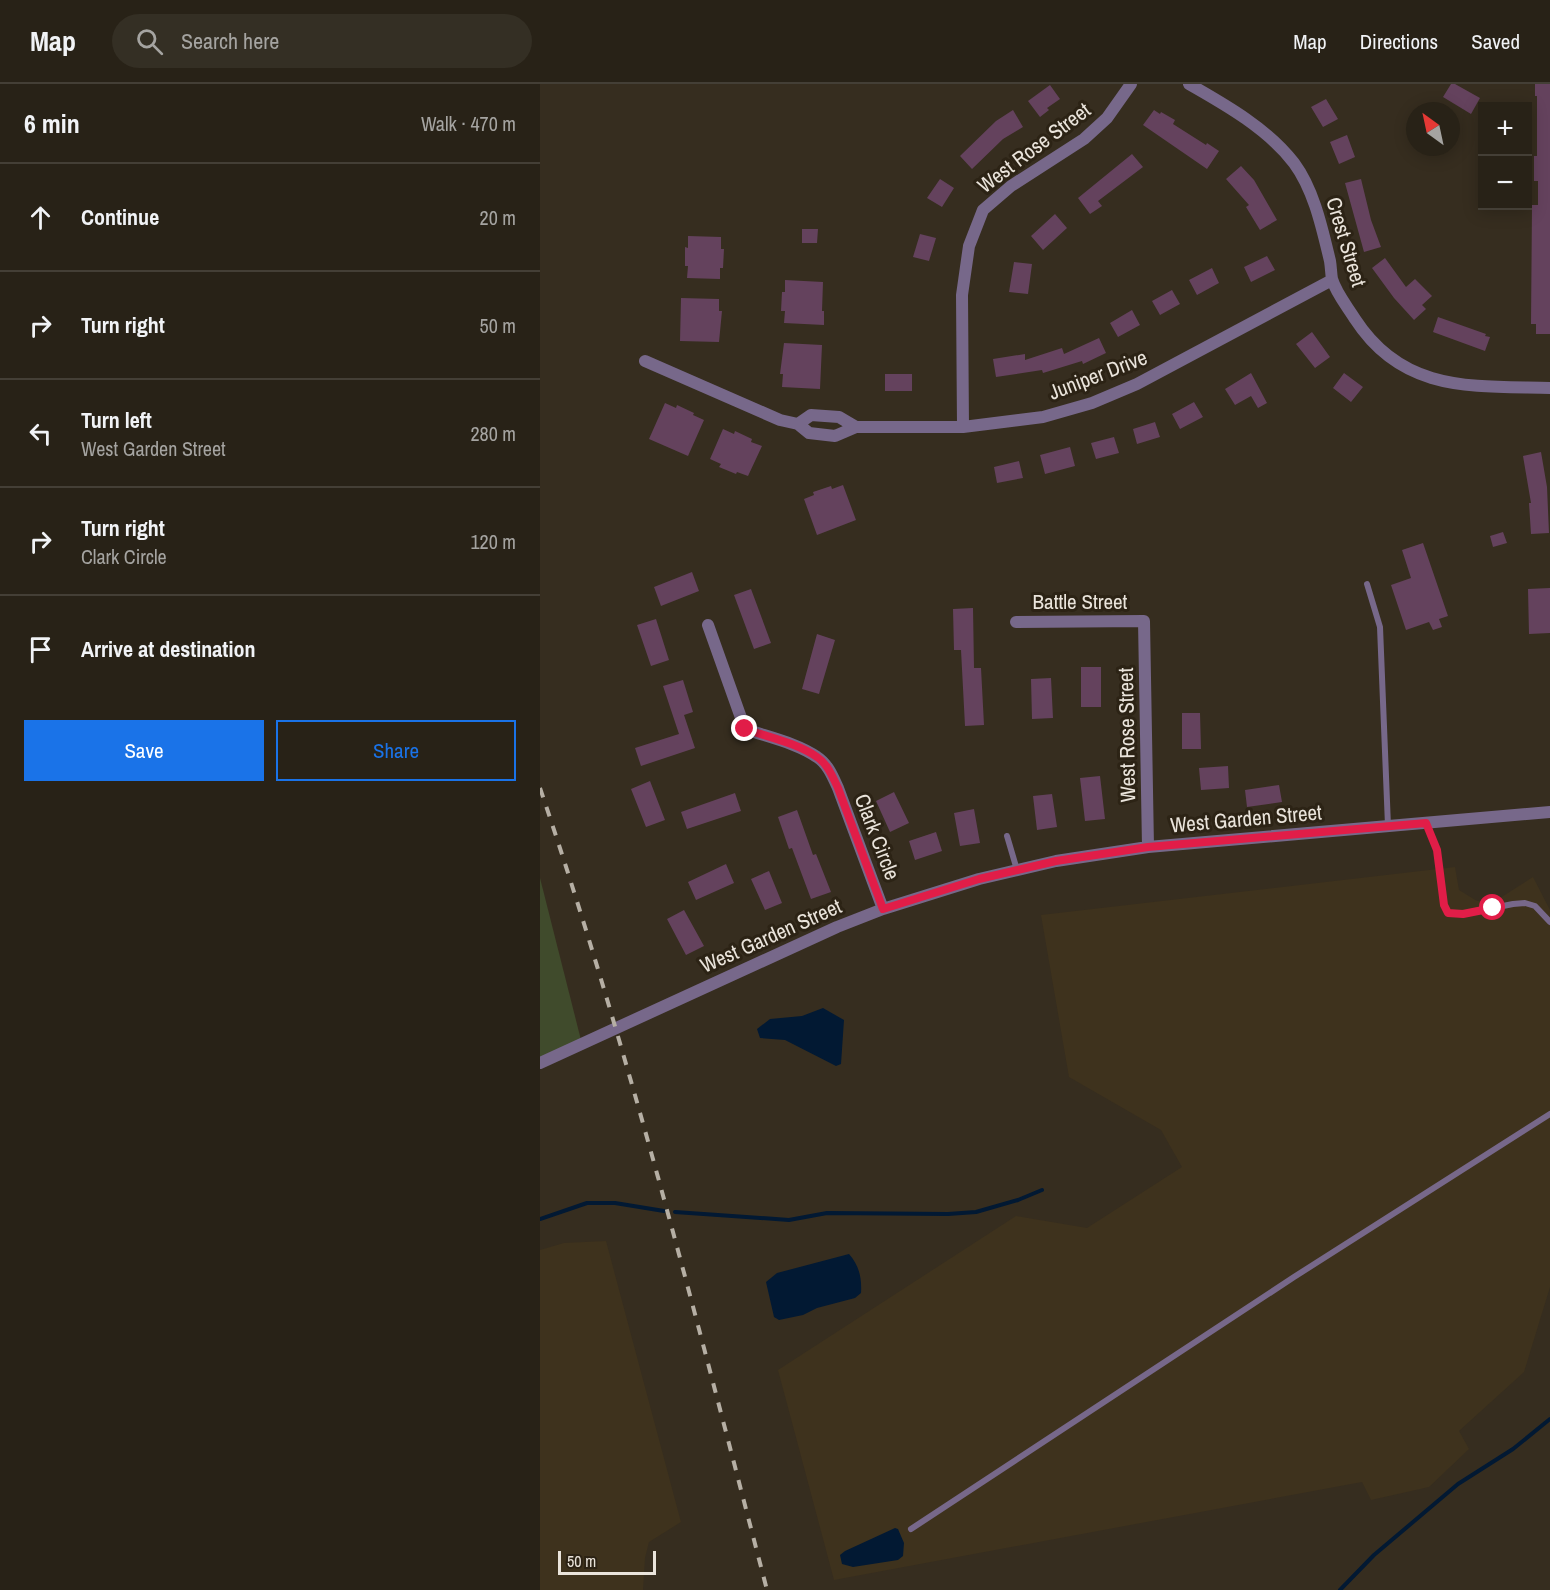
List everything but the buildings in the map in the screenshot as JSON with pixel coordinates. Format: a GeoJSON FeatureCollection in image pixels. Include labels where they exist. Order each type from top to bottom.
{"type":"FeatureCollection","features":[{"type":"Feature","properties":{"kind":"street","name":"West Rose Street"},"geometry":{"type":"LineString","coordinates":[[963,427],[962,295],[969,246],[983,210],[1011,186],[1084,139],[1107,118],[1131,84]]}},
{"type":"Feature","properties":{"kind":"street","name":"Crest Street"},"geometry":{"type":"LineString","coordinates":[[1189,84],[1225,104],[1248,121],[1282,149],[1295,164],[1314,203],[1330,263],[1332,280],[1360,326],[1375,345],[1390,358],[1426,377],[1475,386],[1550,388]]}},
{"type":"Feature","properties":{"kind":"street","name":"Juniper Drive"},"geometry":{"type":"LineString","coordinates":[[645,361],[780,420],[798,424],[809,433],[835,436],[856,427],[963,427],[1044,417],[1092,403],[1137,384],[1332,280]]}},
{"type":"Feature","properties":{"kind":"street","name":"Juniper Drive"},"geometry":{"type":"LineString","coordinates":[[798,424],[811,415],[839,417],[856,427]]}},
{"type":"Feature","properties":{"kind":"street","name":"West Rose Street"},"geometry":{"type":"LineString","coordinates":[[1144,621],[1148,847]]}},
{"type":"Feature","properties":{"kind":"street","name":"Battle Street"},"geometry":{"type":"LineString","coordinates":[[1016,622],[1144,621]]}},
{"type":"Feature","properties":{"kind":"street","name":"Clark Circle"},"geometry":{"type":"LineString","coordinates":[[708,625],[745,729],[797,747],[818,757],[829,770],[838,788],[883,909]]}},
{"type":"Feature","properties":{"kind":"street","name":"West Garden Street"},"geometry":{"type":"LineString","coordinates":[[540,1063],[795,945],[883,909],[979,879],[1056,861],[1148,847],[1550,812]]}},
{"type":"Feature","properties":{"kind":"lane"},"geometry":{"type":"LineString","coordinates":[[1367,584],[1380,627],[1388,826]]}},
{"type":"Feature","properties":{"kind":"lane"},"geometry":{"type":"LineString","coordinates":[[1426,823],[1437,850],[1444,905],[1448,913],[1463,914],[1525,903],[1535,906],[1550,922]]}},
{"type":"Feature","properties":{"kind":"lane"},"geometry":{"type":"LineString","coordinates":[[1007,836],[1017,870]]}},
{"type":"Feature","properties":{"kind":"lane"},"geometry":{"type":"LineString","coordinates":[[911,1529],[1294,1277],[1550,1114]]}},
{"type":"Feature","properties":{"kind":"shaded area"},"geometry":{"type":"Polygon","coordinates":[[[1455,867],[1459,890],[1477,901],[1497,900],[1533,877],[1550,910],[1550,1287],[1524,1372],[1459,1431],[1469,1449],[1429,1487],[1371,1500],[1362,1482],[834,1580],[778,1370],[1016,1216],[1087,1228],[1182,1167],[1161,1130],[1069,1077],[1041,915],[1455,867]]]}},
{"type":"Feature","properties":{"kind":"shaded area"},"geometry":{"type":"Polygon","coordinates":[[[606,1241],[681,1522],[649,1542],[645,1558],[643,1590],[540,1590],[540,1250],[564,1243],[606,1241]]]}},
{"type":"Feature","properties":{"kind":"green space"},"geometry":{"type":"Polygon","coordinates":[[[540,878],[581,1040],[540,1059],[540,878]]]}},
{"type":"Feature","properties":{"kind":"water"},"geometry":{"type":"Polygon","coordinates":[[[823,1008],[844,1020],[841,1064],[836,1066],[785,1040],[760,1038],[757,1029],[770,1019],[802,1016],[823,1008]]]}},
{"type":"Feature","properties":{"kind":"water"},"geometry":{"type":"Polygon","coordinates":[[[849,1254],[859,1272],[861,1293],[855,1298],[817,1308],[803,1315],[779,1320],[774,1317],[766,1282],[777,1273],[849,1254]]]}},
{"type":"Feature","properties":{"kind":"water"},"geometry":{"type":"Polygon","coordinates":[[[895,1528],[898,1529],[904,1543],[903,1556],[898,1560],[853,1567],[842,1564],[840,1555],[845,1551],[895,1528]]]}},
{"type":"Feature","properties":{"kind":"waterway"},"geometry":{"type":"LineString","coordinates":[[675,1212],[789,1220],[827,1213],[948,1214],[976,1212],[1018,1200],[1042,1190]]}},
{"type":"Feature","properties":{"kind":"waterway"},"geometry":{"type":"LineString","coordinates":[[540,1219],[587,1203],[615,1203],[664,1211]]}},
{"type":"Feature","properties":{"kind":"waterway"},"geometry":{"type":"LineString","coordinates":[[1340,1590],[1374,1555],[1458,1484],[1513,1449],[1550,1419]]}},
{"type":"Feature","properties":{"kind":"railway"},"geometry":{"type":"LineString","coordinates":[[540,788],[603,986],[661,1187],[767,1590]]}},
{"type":"Feature","properties":{"kind":"route"},"geometry":{"type":"LineString","coordinates":[[745,729],[797,747],[818,757],[829,770],[838,788],[883,909],[979,879],[1056,861],[1148,847],[1426,823],[1437,850],[1444,905],[1448,913],[1463,914],[1493,908]]}}]}
